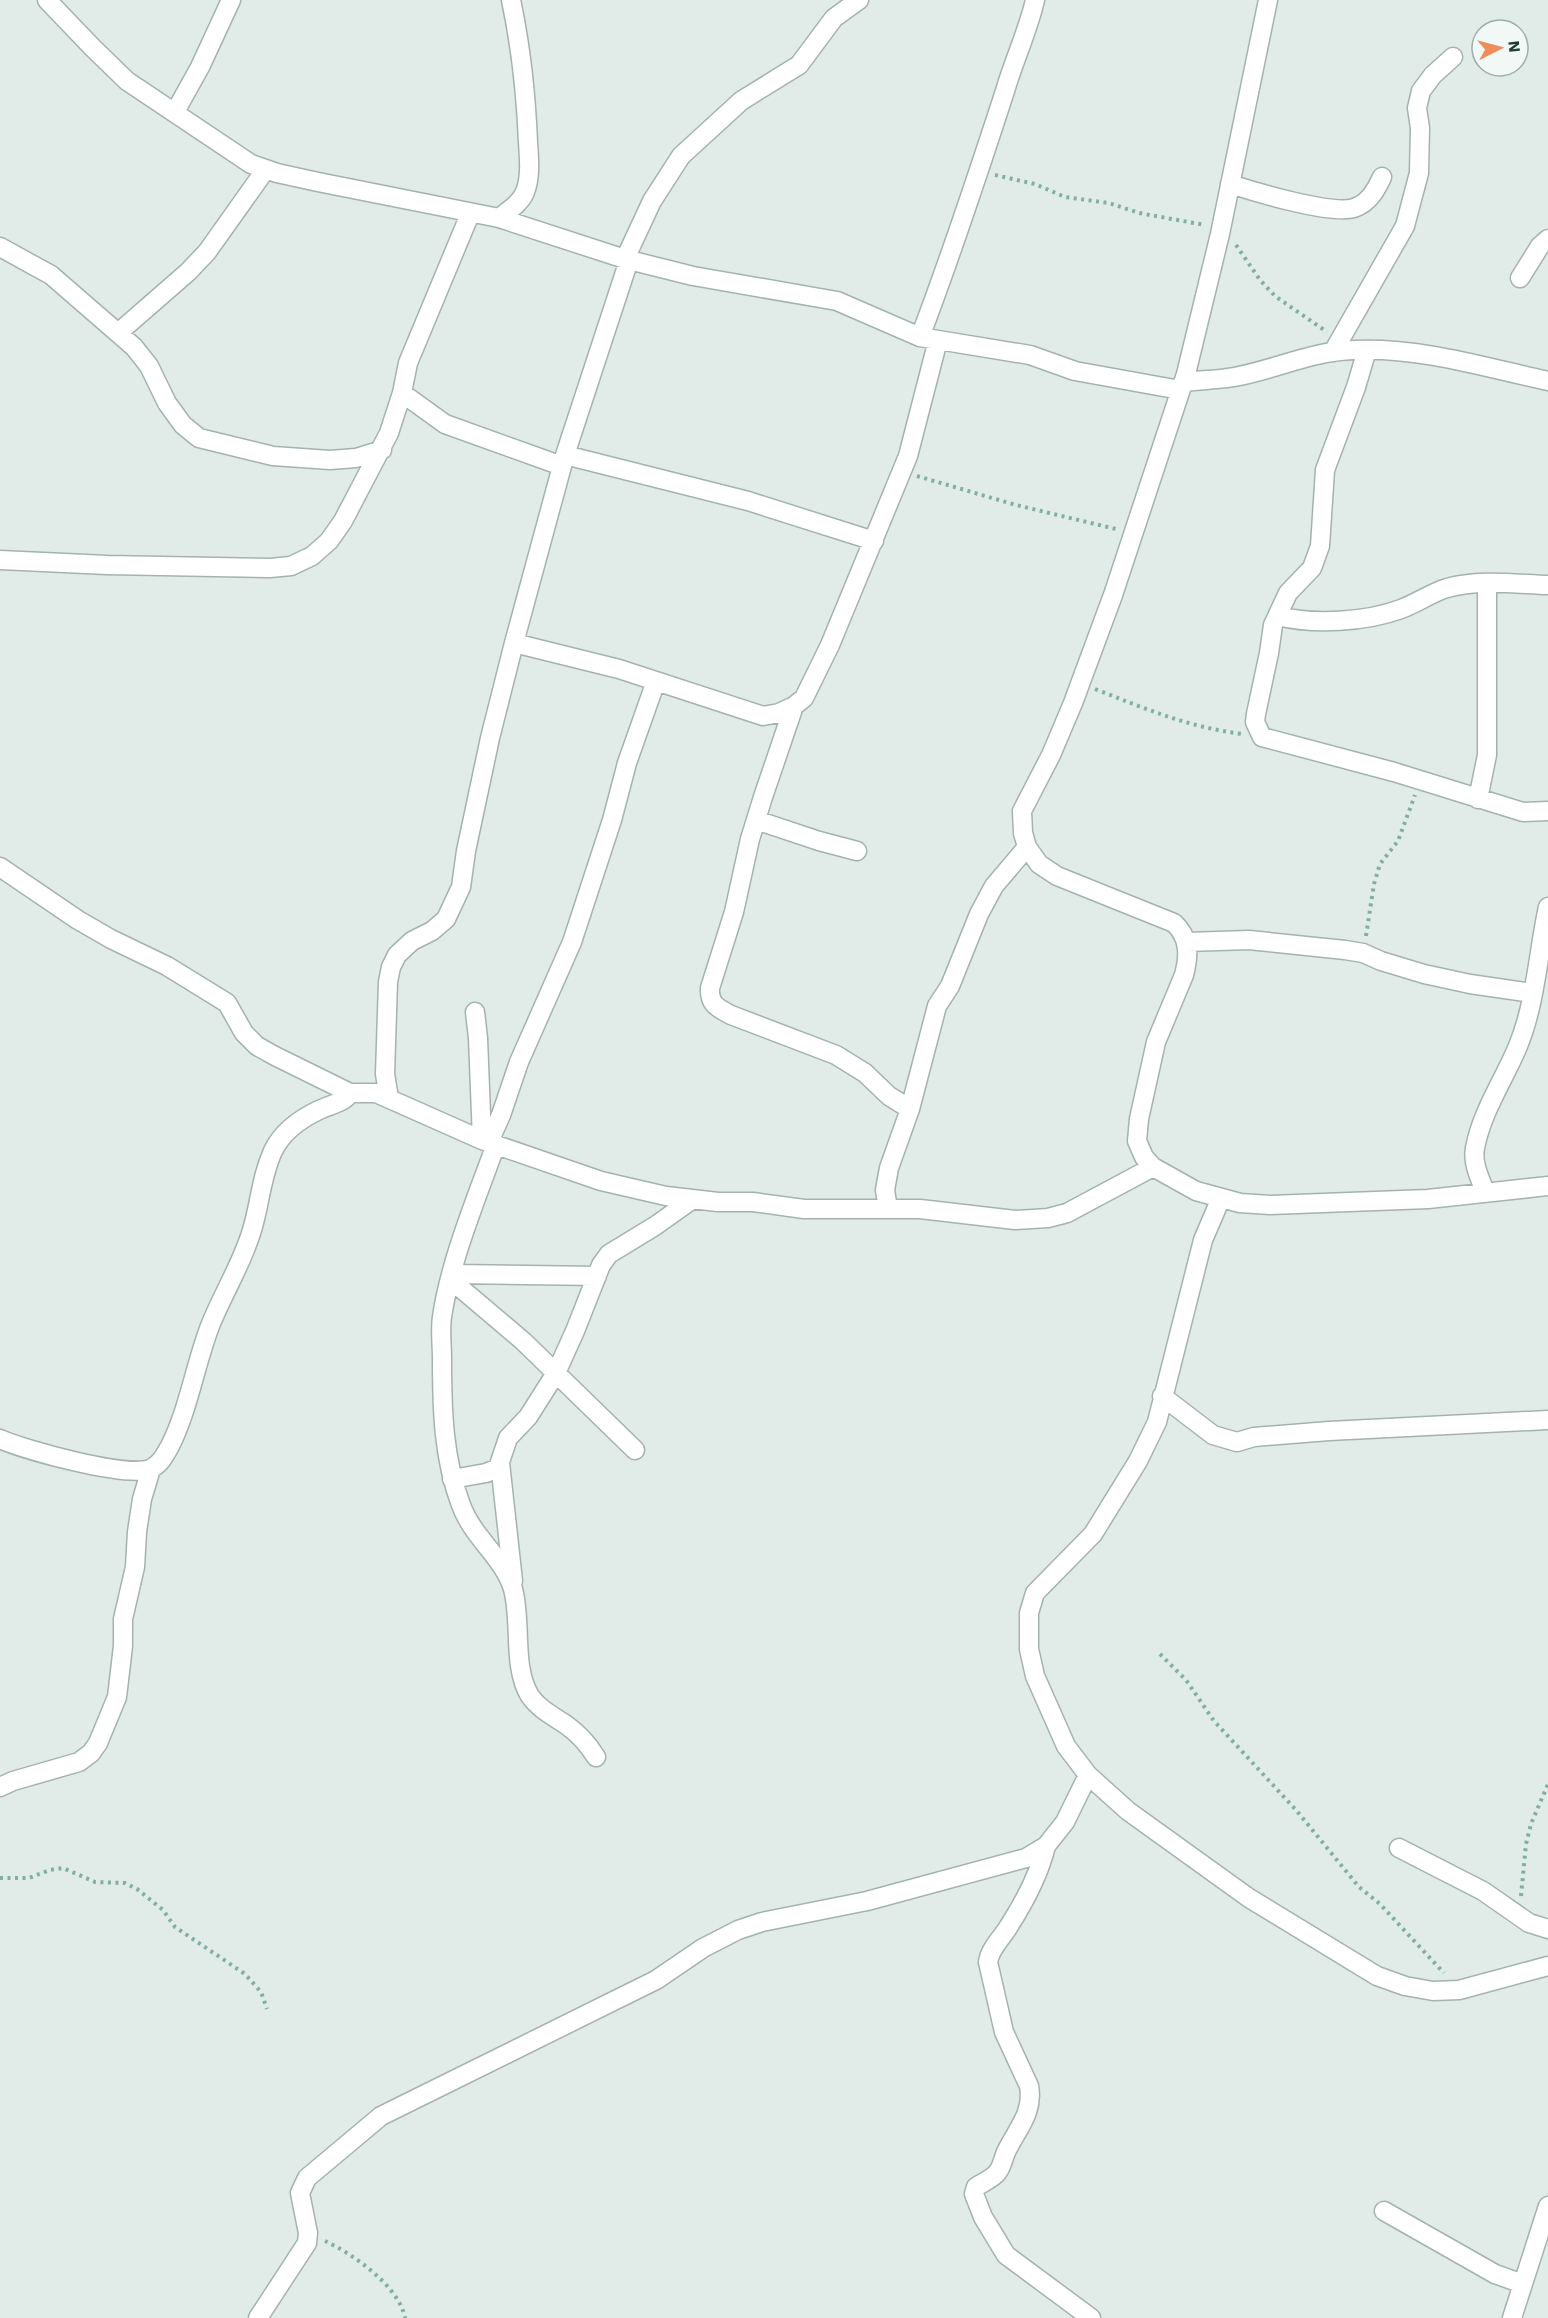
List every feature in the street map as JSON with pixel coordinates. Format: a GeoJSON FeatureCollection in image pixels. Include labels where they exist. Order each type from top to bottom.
{"type":"FeatureCollection","features":[{"type":"Feature","properties":{"kind":"street"},"geometry":{"type":"LineString","coordinates":[[47,0],[127,81],[251,164],[318,182],[499,218],[627,259],[693,276],[837,301],[929,339],[1030,355],[1075,371],[1182,386],[1234,377],[1320,353],[1336,346],[1433,355],[1548,381]]}},
{"type":"Feature","properties":{"kind":"street"},"geometry":{"type":"LineString","coordinates":[[175,112],[200,67],[231,0]]}},
{"type":"Feature","properties":{"kind":"street"},"geometry":{"type":"LineString","coordinates":[[499,218],[514,207],[524,194],[528,180],[527,107],[517,27],[511,0]]}},
{"type":"Feature","properties":{"kind":"street"},"geometry":{"type":"LineString","coordinates":[[389,1098],[385,1074],[388,982],[391,967],[397,955],[412,941],[432,932],[446,919],[461,887],[466,851],[490,738],[514,643],[563,461],[627,259],[652,201],[681,156],[741,101],[799,65],[834,18],[859,0]]}},
{"type":"Feature","properties":{"kind":"street"},"geometry":{"type":"LineString","coordinates":[[514,643],[620,669],[763,716],[779,713],[804,698],[902,472],[929,339],[979,172],[1035,0]]}},
{"type":"Feature","properties":{"kind":"street"},"geometry":{"type":"LineString","coordinates":[[1268,0],[1221,227],[1182,386],[1134,534],[1082,681],[1051,755],[1022,811],[1022,823],[1028,846],[1040,864],[1057,876],[1174,923],[1187,942],[1184,975],[1156,1042],[1139,1119],[1137,1141],[1144,1157],[1153,1167],[1196,1191],[1240,1203],[1270,1205],[1428,1199],[1548,1186]]}},
{"type":"Feature","properties":{"kind":"street"},"geometry":{"type":"LineString","coordinates":[[1336,346],[1405,226],[1419,173],[1418,108],[1421,91],[1433,75],[1453,57]]}},
{"type":"Feature","properties":{"kind":"street"},"geometry":{"type":"LineString","coordinates":[[118,333],[188,272],[207,252],[266,169]]}},
{"type":"Feature","properties":{"kind":"street"},"geometry":{"type":"LineString","coordinates":[[1230,184],[1270,197],[1338,210],[1354,208],[1367,201],[1377,189],[1382,177]]}},
{"type":"Feature","properties":{"kind":"street"},"geometry":{"type":"LineString","coordinates":[[0,560],[240,568],[291,566],[312,556],[329,541],[343,521],[382,450],[402,393],[408,363],[470,214]]}},
{"type":"Feature","properties":{"kind":"street"},"geometry":{"type":"LineString","coordinates":[[1520,278],[1540,246],[1548,239]]}},
{"type":"Feature","properties":{"kind":"street"},"geometry":{"type":"LineString","coordinates":[[0,247],[51,275],[134,347],[150,366],[167,403],[183,424],[199,438],[273,456],[330,460],[356,458],[382,450]]}},
{"type":"Feature","properties":{"kind":"street"},"geometry":{"type":"LineString","coordinates":[[1367,350],[1356,387],[1325,470],[1320,546],[1311,568],[1288,593],[1273,625],[1255,723],[1262,737],[1420,780],[1523,812],[1548,811]]}},
{"type":"Feature","properties":{"kind":"street"},"geometry":{"type":"LineString","coordinates":[[402,393],[445,424],[563,461],[748,501],[874,541]]}},
{"type":"Feature","properties":{"kind":"street"},"geometry":{"type":"LineString","coordinates":[[1278,616],[1317,622],[1373,616],[1401,609],[1446,589],[1467,584],[1548,585]]}},
{"type":"Feature","properties":{"kind":"street"},"geometry":{"type":"LineString","coordinates":[[1478,798],[1487,755],[1487,584]]}},
{"type":"Feature","properties":{"kind":"street"},"geometry":{"type":"LineString","coordinates":[[513,1588],[498,1560],[473,1532],[461,1507],[452,1479],[446,1449],[442,1318],[489,1142],[519,1062],[572,942],[627,763],[656,681]]}},
{"type":"Feature","properties":{"kind":"street"},"geometry":{"type":"LineString","coordinates":[[794,706],[756,820],[734,912],[710,988],[710,999],[716,1008],[836,1055],[865,1073],[889,1096],[910,1109]]}},
{"type":"Feature","properties":{"kind":"street"},"geometry":{"type":"LineString","coordinates":[[756,820],[819,841],[857,850]]}},
{"type":"Feature","properties":{"kind":"street"},"geometry":{"type":"LineString","coordinates":[[888,1209],[885,1190],[888,1168],[910,1109],[937,1006],[950,986],[979,914],[994,886],[1028,846]]}},
{"type":"Feature","properties":{"kind":"street"},"geometry":{"type":"LineString","coordinates":[[0,867],[78,920],[167,966],[227,1003],[244,1033],[257,1046],[350,1093],[376,1093],[489,1142],[555,1167],[601,1181],[666,1196],[693,1199],[762,1203],[804,1209],[942,1211],[1015,1220],[1048,1218],[1067,1213],[1153,1167]]}},
{"type":"Feature","properties":{"kind":"street"},"geometry":{"type":"LineString","coordinates":[[1485,1192],[1475,1168],[1474,1150],[1493,1097],[1517,1047],[1532,993],[1548,907]]}},
{"type":"Feature","properties":{"kind":"street"},"geometry":{"type":"LineString","coordinates":[[1187,942],[1249,940],[1363,952],[1381,961],[1424,974],[1470,984],[1532,993]]}},
{"type":"Feature","properties":{"kind":"street"},"geometry":{"type":"LineString","coordinates":[[475,1012],[489,1142]]}},
{"type":"Feature","properties":{"kind":"street"},"geometry":{"type":"LineString","coordinates":[[0,1439],[47,1454],[122,1470],[140,1472],[151,1469],[161,1462],[177,1427],[210,1326],[253,1228],[262,1178],[278,1141],[292,1126],[318,1110],[347,1098],[350,1093]]}},
{"type":"Feature","properties":{"kind":"street"},"geometry":{"type":"LineString","coordinates":[[1221,1198],[1203,1240],[1157,1422],[1138,1461],[1093,1534],[1035,1593],[1029,1613],[1029,1649],[1035,1676],[1066,1746],[1088,1775],[1128,1811],[1249,1898],[1377,1976],[1405,1986],[1433,1991],[1459,1989],[1548,1966]]}},
{"type":"Feature","properties":{"kind":"street"},"geometry":{"type":"LineString","coordinates":[[452,1479],[495,1471],[508,1438],[528,1417],[556,1373],[601,1265],[609,1254],[655,1227],[693,1199]]}},
{"type":"Feature","properties":{"kind":"street"},"geometry":{"type":"LineString","coordinates":[[452,1277],[597,1276]]}},
{"type":"Feature","properties":{"kind":"street"},"geometry":{"type":"LineString","coordinates":[[452,1277],[523,1341],[635,1449]]}},
{"type":"Feature","properties":{"kind":"street"},"geometry":{"type":"LineString","coordinates":[[1162,1396],[1213,1435],[1237,1442],[1254,1437],[1329,1431],[1548,1420]]}},
{"type":"Feature","properties":{"kind":"street"},"geometry":{"type":"LineString","coordinates":[[500,1463],[523,1680],[530,1695],[549,1714],[588,1744],[596,1757]]}},
{"type":"Feature","properties":{"kind":"street"},"geometry":{"type":"LineString","coordinates":[[0,1786],[79,1762],[91,1753],[98,1743],[117,1697],[123,1646],[123,1619],[135,1567],[142,1499],[151,1469]]}},
{"type":"Feature","properties":{"kind":"street"},"geometry":{"type":"LineString","coordinates":[[258,2318],[307,2243],[308,2233],[300,2193],[307,2178],[381,2116],[656,1980],[703,1948],[738,1930],[762,1922],[867,1901],[1026,1858],[1046,1846],[1065,1822],[1088,1775]]}},
{"type":"Feature","properties":{"kind":"street"},"geometry":{"type":"LineString","coordinates":[[1046,1846],[1041,1868],[1032,1887],[1009,1927],[991,1951],[988,1962],[1004,2032],[1029,2086],[1031,2096],[1029,2107],[997,2173],[976,2187],[974,2194],[982,2217],[1006,2255],[1091,2318]]}},
{"type":"Feature","properties":{"kind":"street"},"geometry":{"type":"LineString","coordinates":[[1399,1848],[1483,1891],[1529,1923],[1548,1929]]}},
{"type":"Feature","properties":{"kind":"street"},"geometry":{"type":"LineString","coordinates":[[1512,2318],[1548,2206]]}},
{"type":"Feature","properties":{"kind":"street"},"geometry":{"type":"LineString","coordinates":[[1384,2211],[1495,2274],[1523,2284]]}},
{"type":"Feature","properties":{"kind":"path"},"geometry":{"type":"LineString","coordinates":[[979,172],[1035,184],[1065,196],[1109,204],[1139,213],[1221,227],[1275,296],[1336,346]]}},
{"type":"Feature","properties":{"kind":"path"},"geometry":{"type":"LineString","coordinates":[[902,472],[1016,505],[1134,534]]}},
{"type":"Feature","properties":{"kind":"path"},"geometry":{"type":"LineString","coordinates":[[1082,681],[1157,715],[1205,728],[1262,737]]}},
{"type":"Feature","properties":{"kind":"path"},"geometry":{"type":"LineString","coordinates":[[1363,952],[1374,884],[1380,864],[1398,841],[1420,780]]}},
{"type":"Feature","properties":{"kind":"path"},"geometry":{"type":"LineString","coordinates":[[1160,1654],[1186,1680],[1214,1721],[1296,1810],[1359,1887],[1380,1904],[1459,1989]]}},
{"type":"Feature","properties":{"kind":"path"},"geometry":{"type":"LineString","coordinates":[[1518,1915],[1526,1844],[1531,1824],[1548,1784]]}},
{"type":"Feature","properties":{"kind":"path"},"geometry":{"type":"LineString","coordinates":[[0,1878],[29,1878],[63,1868],[95,1882],[125,1883],[138,1889],[163,1910],[175,1927],[245,1974],[261,1992],[267,2009]]}},
{"type":"Feature","properties":{"kind":"path"},"geometry":{"type":"LineString","coordinates":[[308,2233],[338,2247],[368,2267],[398,2302],[405,2318]]}}]}
